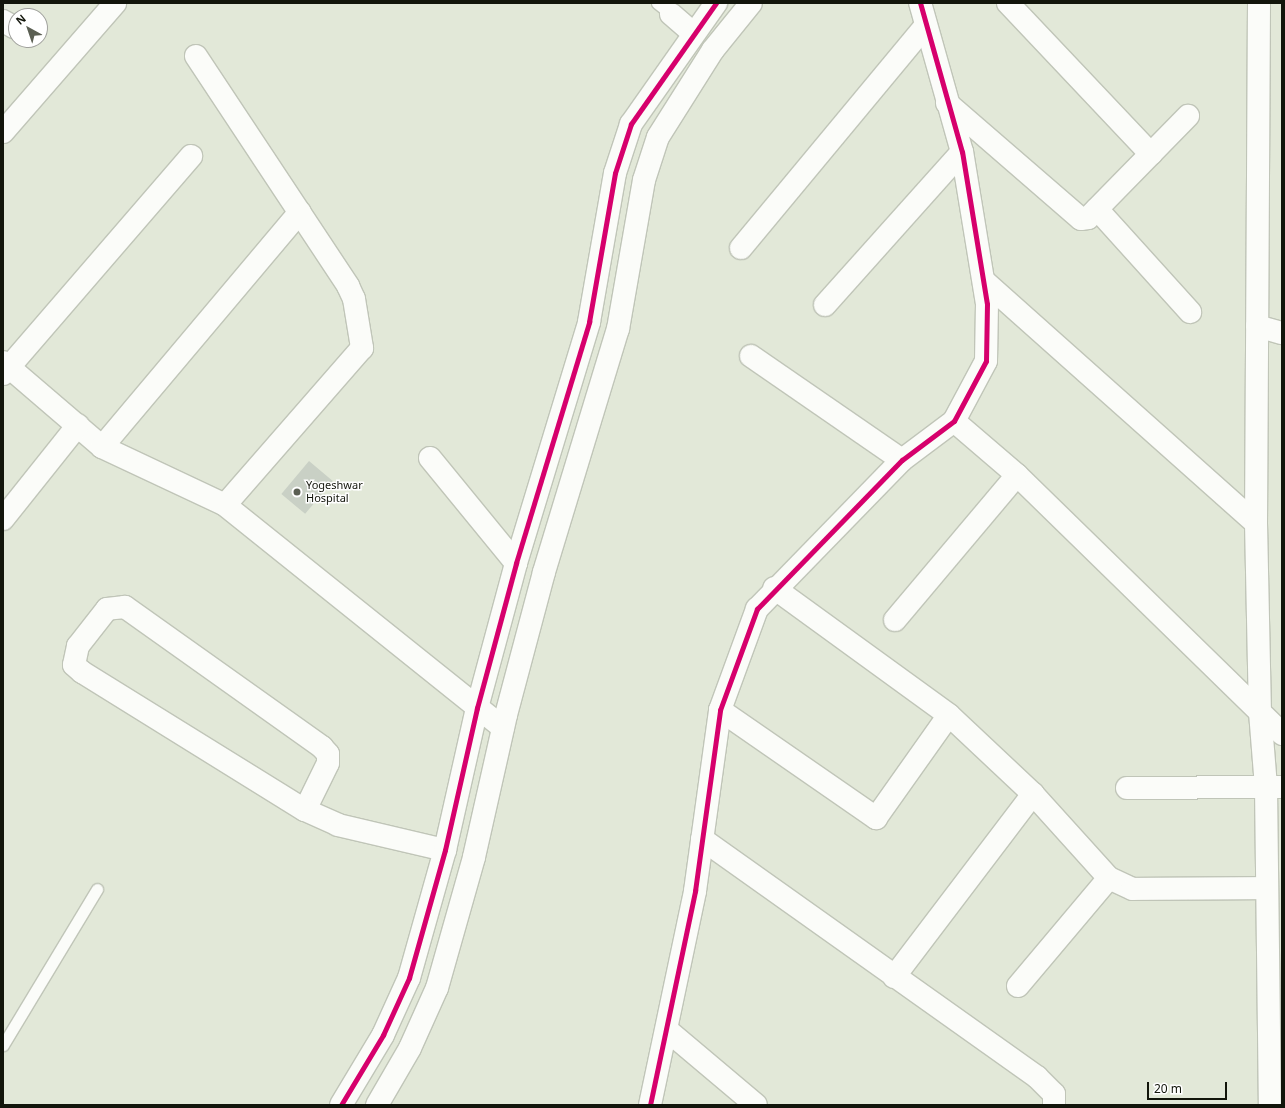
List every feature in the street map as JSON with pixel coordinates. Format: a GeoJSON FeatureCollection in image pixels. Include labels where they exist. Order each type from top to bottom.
{"type":"FeatureCollection","features":[{"type":"Feature","properties":{"kind":"street"},"geometry":{"type":"LineString","coordinates":[[3,132],[115,3]]}},
{"type":"Feature","properties":{"kind":"street"},"geometry":{"type":"LineString","coordinates":[[342,1105],[383,1034],[409,978],[445,850],[477,708],[516,563],[589,322],[600,269],[615,173],[631,124],[692,33],[716,3]]}},
{"type":"Feature","properties":{"kind":"street"},"geometry":{"type":"LineString","coordinates":[[377,1105],[410,1048],[437,988],[474,857],[503,728],[558,526],[618,329],[630,274],[644,180],[658,137],[713,50],[751,3]]}},
{"type":"Feature","properties":{"kind":"street"},"geometry":{"type":"LineString","coordinates":[[650,1105],[667,1030],[702,839],[720,710],[757,609],[774,588],[902,460],[954,421],[986,361],[988,341],[984,281],[962,152],[925,26],[920,3]]}},
{"type":"Feature","properties":{"kind":"street"},"geometry":{"type":"LineString","coordinates":[[1008,3],[1151,154]]}},
{"type":"Feature","properties":{"kind":"street"},"geometry":{"type":"LineString","coordinates":[[1259,3],[1256,523],[1260,712],[1274,787],[1267,888],[1270,1105]]}},
{"type":"Feature","properties":{"kind":"street"},"geometry":{"type":"LineString","coordinates":[[664,8],[692,33]]}},
{"type":"Feature","properties":{"kind":"street"},"geometry":{"type":"LineString","coordinates":[[741,248],[925,26]]}},
{"type":"Feature","properties":{"kind":"street"},"geometry":{"type":"LineString","coordinates":[[196,56],[300,212],[354,298],[362,348],[225,505]]}},
{"type":"Feature","properties":{"kind":"street"},"geometry":{"type":"LineString","coordinates":[[947,103],[1072,213],[1081,219],[1088,218],[1188,116]]}},
{"type":"Feature","properties":{"kind":"street"},"geometry":{"type":"LineString","coordinates":[[825,305],[962,152]]}},
{"type":"Feature","properties":{"kind":"street"},"geometry":{"type":"LineString","coordinates":[[191,156],[5,368],[78,425],[102,447],[225,505],[503,728]]}},
{"type":"Feature","properties":{"kind":"street"},"geometry":{"type":"LineString","coordinates":[[1097,209],[1190,312]]}},
{"type":"Feature","properties":{"kind":"street"},"geometry":{"type":"LineString","coordinates":[[102,447],[300,212]]}},
{"type":"Feature","properties":{"kind":"street"},"geometry":{"type":"LineString","coordinates":[[600,269],[630,274]]}},
{"type":"Feature","properties":{"kind":"street"},"geometry":{"type":"LineString","coordinates":[[984,281],[1256,523]]}},
{"type":"Feature","properties":{"kind":"street"},"geometry":{"type":"LineString","coordinates":[[1257,326],[1282,333]]}},
{"type":"Feature","properties":{"kind":"street"},"geometry":{"type":"LineString","coordinates":[[751,356],[902,460]]}},
{"type":"Feature","properties":{"kind":"street"},"geometry":{"type":"LineString","coordinates":[[954,421],[1017,475],[1282,734]]}},
{"type":"Feature","properties":{"kind":"street"},"geometry":{"type":"LineString","coordinates":[[3,519],[78,425]]}},
{"type":"Feature","properties":{"kind":"street"},"geometry":{"type":"LineString","coordinates":[[430,458],[516,563]]}},
{"type":"Feature","properties":{"kind":"street"},"geometry":{"type":"LineString","coordinates":[[895,620],[1017,475]]}},
{"type":"Feature","properties":{"kind":"street"},"geometry":{"type":"LineString","coordinates":[[774,588],[949,714],[1033,794],[1108,878],[1133,889],[1267,888]]}},
{"type":"Feature","properties":{"kind":"street"},"geometry":{"type":"LineString","coordinates":[[305,810],[328,763],[328,754],[322,747],[125,607],[107,609],[78,646],[74,665],[305,810],[338,826],[445,850]]}},
{"type":"Feature","properties":{"kind":"street"},"geometry":{"type":"LineString","coordinates":[[720,710],[876,818],[949,714]]}},
{"type":"Feature","properties":{"kind":"street"},"geometry":{"type":"LineString","coordinates":[[1127,788],[1274,787]]}},
{"type":"Feature","properties":{"kind":"street"},"geometry":{"type":"LineString","coordinates":[[894,977],[1033,794]]}},
{"type":"Feature","properties":{"kind":"street"},"geometry":{"type":"LineString","coordinates":[[702,839],[894,977],[1037,1077],[1054,1094],[1054,1105]]}},
{"type":"Feature","properties":{"kind":"street"},"geometry":{"type":"LineString","coordinates":[[1018,986],[1108,878]]}},
{"type":"Feature","properties":{"kind":"street"},"geometry":{"type":"LineString","coordinates":[[667,1030],[756,1105]]}},
{"type":"Feature","properties":{"kind":"lane"},"geometry":{"type":"LineString","coordinates":[[3,1046],[97,889]]}},
{"type":"Feature","properties":{"kind":"building"},"geometry":{"type":"Polygon","coordinates":[[[309,461],[333,481],[305,514],[281,494],[309,461]]]}},
{"type":"Feature","properties":{"kind":"cycle path"},"geometry":{"type":"LineString","coordinates":[[341,1105],[383,1035],[409,978],[445,850],[477,708],[516,563],[589,322],[615,173],[631,124],[716,3]]}},
{"type":"Feature","properties":{"kind":"cycle path"},"geometry":{"type":"LineString","coordinates":[[650,1105],[695,891],[720,710],[757,609],[902,460],[954,421],[986,361],[987,304],[962,152],[920,3]]}},
{"type":"Feature","properties":{"kind":"place","name":"Yogeshwar Hospital"},"geometry":{"type":"Point","coordinates":[297,492]}}]}
